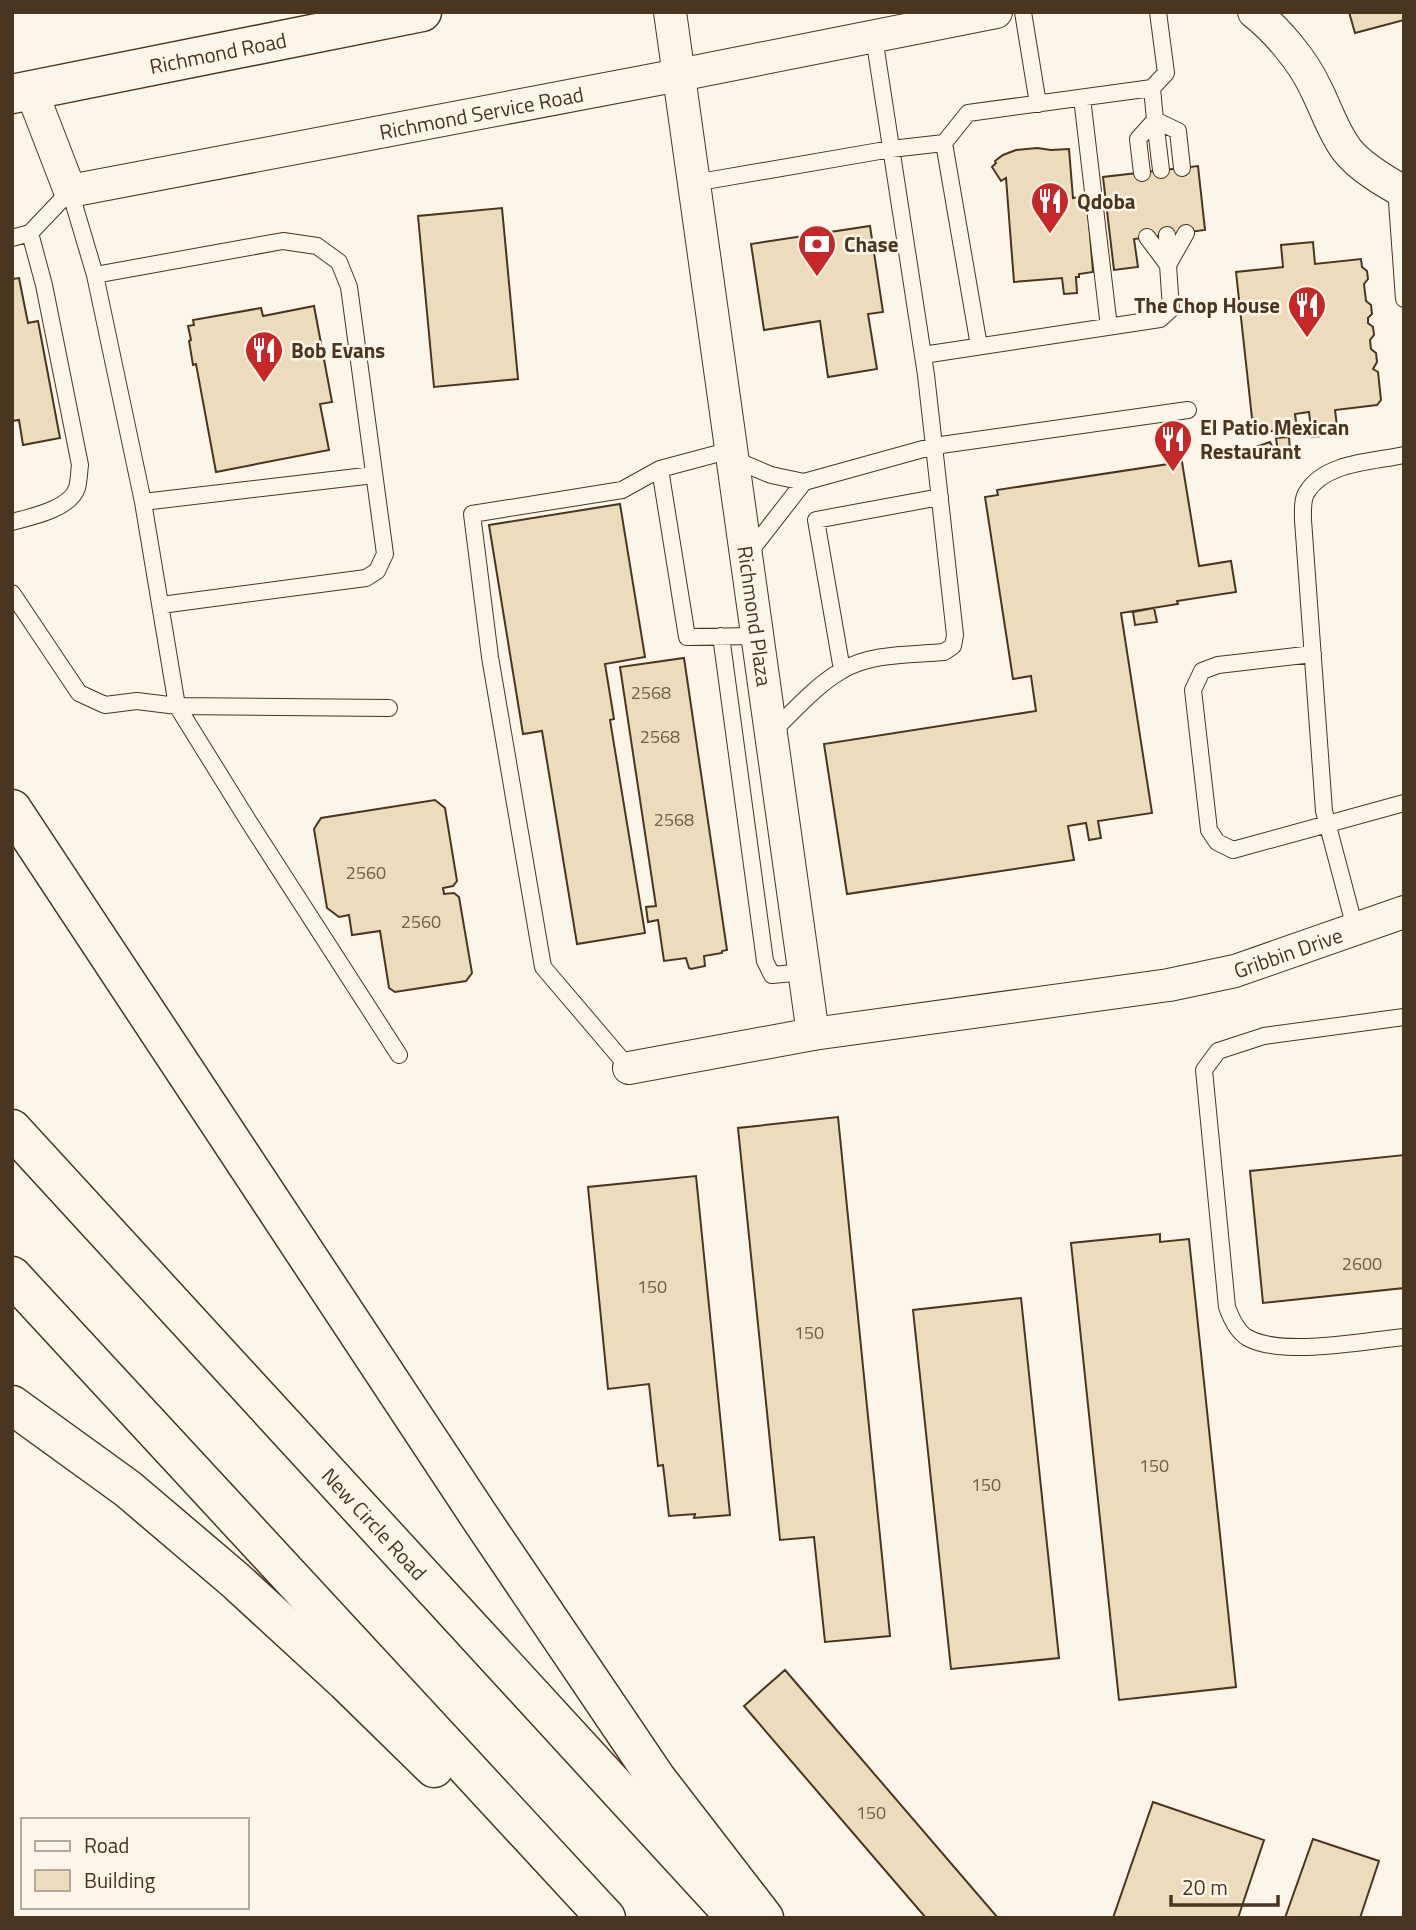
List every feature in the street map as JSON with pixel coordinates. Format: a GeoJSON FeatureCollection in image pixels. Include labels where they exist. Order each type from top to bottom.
{"type":"FeatureCollection","features":[{"type":"Feature","properties":{"kind":"highway","name":"Richmond Road"},"geometry":{"type":"LineString","coordinates":[[22,92],[422,12]]}},
{"type":"Feature","properties":{"kind":"highway"},"geometry":{"type":"LineString","coordinates":[[12,809],[481,1519],[649,1767],[764,1918]]}},
{"type":"Feature","properties":{"kind":"highway","name":"New Circle Road"},"geometry":{"type":"LineString","coordinates":[[12,1129],[736,1918]]}},
{"type":"Feature","properties":{"kind":"highway"},"geometry":{"type":"LineString","coordinates":[[12,1276],[606,1918]]}},
{"type":"Feature","properties":{"kind":"highway"},"geometry":{"type":"LineString","coordinates":[[12,1405],[128,1489],[235,1580],[346,1682],[587,1918]]}},
{"type":"Feature","properties":{"kind":"street","name":"Richmond Plaza"},"geometry":{"type":"LineString","coordinates":[[670,12],[813,1034]]}},
{"type":"Feature","properties":{"kind":"street","name":"Richmond Service Road"},"geometry":{"type":"LineString","coordinates":[[70,191],[996,12]]}},
{"type":"Feature","properties":{"kind":"street"},"geometry":{"type":"LineString","coordinates":[[1254,12],[1301,60],[1348,152],[1382,180],[1400,190]]}},
{"type":"Feature","properties":{"kind":"street"},"geometry":{"type":"LineString","coordinates":[[22,92],[70,191]]}},
{"type":"Feature","properties":{"kind":"street","name":"Gribbin Drive"},"geometry":{"type":"LineString","coordinates":[[813,1034],[1169,985],[1236,971],[1404,912]]}},
{"type":"Feature","properties":{"kind":"street"},"geometry":{"type":"LineString","coordinates":[[629,1068],[813,1034]]}},
{"type":"Feature","properties":{"kind":"lane"},"geometry":{"type":"LineString","coordinates":[[1023,12],[1038,104]]}},
{"type":"Feature","properties":{"kind":"lane"},"geometry":{"type":"LineString","coordinates":[[694,183],[891,149],[944,143],[968,113],[1152,89],[1166,73],[1158,12]]}},
{"type":"Feature","properties":{"kind":"lane"},"geometry":{"type":"LineString","coordinates":[[771,733],[842,670],[868,660],[944,652],[953,646],[955,635],[923,355],[874,37]]}},
{"type":"Feature","properties":{"kind":"lane"},"geometry":{"type":"LineString","coordinates":[[1152,89],[1161,170]]}},
{"type":"Feature","properties":{"kind":"lane"},"geometry":{"type":"LineString","coordinates":[[1082,98],[1109,327]]}},
{"type":"Feature","properties":{"kind":"lane"},"geometry":{"type":"LineString","coordinates":[[1155,120],[1178,131],[1182,167]]}},
{"type":"Feature","properties":{"kind":"lane"},"geometry":{"type":"LineString","coordinates":[[1142,173],[1138,139],[1155,120]]}},
{"type":"Feature","properties":{"kind":"lane"},"geometry":{"type":"LineString","coordinates":[[944,143],[979,346]]}},
{"type":"Feature","properties":{"kind":"lane"},"geometry":{"type":"LineString","coordinates":[[1400,190],[1404,299]]}},
{"type":"Feature","properties":{"kind":"lane"},"geometry":{"type":"LineString","coordinates":[[12,238],[30,233],[70,191],[95,275],[143,502],[177,706],[399,1055]]}},
{"type":"Feature","properties":{"kind":"lane"},"geometry":{"type":"LineString","coordinates":[[12,522],[39,515],[65,503],[76,490],[80,465],[44,285],[30,233]]}},
{"type":"Feature","properties":{"kind":"lane"},"geometry":{"type":"LineString","coordinates":[[1168,265],[1186,233]]}},
{"type":"Feature","properties":{"kind":"lane"},"geometry":{"type":"LineString","coordinates":[[923,355],[1160,319],[1171,309],[1167,235]]}},
{"type":"Feature","properties":{"kind":"lane"},"geometry":{"type":"LineString","coordinates":[[1147,237],[1168,265]]}},
{"type":"Feature","properties":{"kind":"lane"},"geometry":{"type":"LineString","coordinates":[[95,275],[284,241],[317,246],[339,262],[349,287],[385,554],[377,571],[366,578],[161,605]]}},
{"type":"Feature","properties":{"kind":"lane"},"geometry":{"type":"LineString","coordinates":[[629,1068],[543,967],[490,657],[472,514],[622,490],[660,468],[732,454],[771,475],[804,482],[934,446],[1188,410]]}},
{"type":"Feature","properties":{"kind":"lane"},"geometry":{"type":"LineString","coordinates":[[1354,928],[1324,811],[1303,520],[1305,494],[1318,480],[1338,468],[1404,455]]}},
{"type":"Feature","properties":{"kind":"lane"},"geometry":{"type":"LineString","coordinates":[[660,468],[687,638],[757,636]]}},
{"type":"Feature","properties":{"kind":"lane"},"geometry":{"type":"LineString","coordinates":[[143,502],[374,475]]}},
{"type":"Feature","properties":{"kind":"lane"},"geometry":{"type":"LineString","coordinates":[[746,556],[804,482]]}},
{"type":"Feature","properties":{"kind":"lane"},"geometry":{"type":"LineString","coordinates":[[842,670],[816,520],[940,497]]}},
{"type":"Feature","properties":{"kind":"lane"},"geometry":{"type":"LineString","coordinates":[[12,593],[79,693],[105,705],[137,701],[177,706],[389,708]]}},
{"type":"Feature","properties":{"kind":"lane"},"geometry":{"type":"LineString","coordinates":[[721,636],[765,961],[772,975],[805,972]]}},
{"type":"Feature","properties":{"kind":"lane"},"geometry":{"type":"LineString","coordinates":[[1312,654],[1218,665],[1202,671],[1193,690],[1209,830],[1217,842],[1233,850],[1404,803]]}},
{"type":"Feature","properties":{"kind":"lane"},"geometry":{"type":"LineString","coordinates":[[1404,1017],[1264,1036],[1218,1051],[1204,1070],[1227,1307],[1232,1321],[1247,1338],[1281,1348],[1404,1337]]}},
{"type":"Feature","properties":{"kind":"building"},"geometry":{"type":"Polygon","coordinates":[[[1349,12],[1404,12],[1404,20],[1355,33],[1349,12]]]}},
{"type":"Feature","properties":{"kind":"building","name":"Qdoba"},"geometry":{"type":"Polygon","coordinates":[[[1069,149],[1073,198],[1087,196],[1093,272],[1076,277],[1077,293],[1064,294],[1062,278],[1014,282],[1006,178],[1001,181],[992,167],[1003,155],[1016,150],[1069,149]]]}},
{"type":"Feature","properties":{"kind":"building"},"geometry":{"type":"Polygon","coordinates":[[[1198,166],[1205,230],[1134,239],[1138,267],[1114,270],[1103,177],[1198,166]]]}},
{"type":"Feature","properties":{"kind":"building"},"geometry":{"type":"Polygon","coordinates":[[[502,208],[518,379],[434,387],[418,216],[502,208]]]}},
{"type":"Feature","properties":{"kind":"building","name":"Chase"},"geometry":{"type":"Polygon","coordinates":[[[870,226],[883,312],[868,314],[877,369],[828,377],[820,321],[764,330],[751,244],[870,226]]]}},
{"type":"Feature","properties":{"kind":"building","name":"The Chop House"},"geometry":{"type":"Polygon","coordinates":[[[1313,242],[1315,264],[1361,259],[1362,267],[1367,271],[1368,279],[1364,284],[1366,301],[1371,305],[1372,314],[1368,323],[1373,327],[1371,349],[1376,353],[1377,362],[1373,369],[1378,372],[1381,400],[1377,405],[1335,410],[1338,434],[1312,437],[1309,412],[1295,414],[1297,428],[1255,433],[1236,272],[1283,267],[1281,245],[1313,242]]]}},
{"type":"Feature","properties":{"kind":"building"},"geometry":{"type":"Polygon","coordinates":[[[19,278],[28,323],[38,321],[60,438],[23,445],[19,420],[12,421],[12,279],[19,278]]]}},
{"type":"Feature","properties":{"kind":"building","name":"Bob Evans"},"geometry":{"type":"Polygon","coordinates":[[[314,306],[332,402],[320,404],[329,450],[216,472],[196,364],[193,365],[188,326],[194,325],[193,320],[261,308],[263,316],[314,306]]]}},
{"type":"Feature","properties":{"kind":"building"},"geometry":{"type":"Polygon","coordinates":[[[1289,437],[1290,451],[1278,452],[1276,438],[1289,437]]]}},
{"type":"Feature","properties":{"kind":"building"},"geometry":{"type":"Polygon","coordinates":[[[1270,442],[1275,453],[1263,458],[1258,446],[1270,442]]]}},
{"type":"Feature","properties":{"kind":"building"},"geometry":{"type":"Polygon","coordinates":[[[1182,462],[1199,566],[1231,561],[1236,592],[1121,613],[1152,813],[1098,821],[1101,838],[1089,840],[1086,823],[1068,826],[1074,860],[847,894],[824,744],[1036,711],[1031,676],[1013,679],[985,497],[998,495],[997,490],[1182,462]]]}},
{"type":"Feature","properties":{"kind":"building"},"geometry":{"type":"Polygon","coordinates":[[[620,504],[645,657],[605,664],[614,719],[610,720],[645,933],[577,944],[542,731],[523,734],[489,525],[620,504]]]}},
{"type":"Feature","properties":{"kind":"building"},"geometry":{"type":"Polygon","coordinates":[[[1154,608],[1157,622],[1135,625],[1133,612],[1154,608]]]}},
{"type":"Feature","properties":{"kind":"building"},"geometry":{"type":"Polygon","coordinates":[[[684,658],[727,950],[704,956],[705,966],[691,969],[686,958],[664,961],[658,920],[648,922],[646,907],[656,906],[620,667],[684,658]]]}},
{"type":"Feature","properties":{"kind":"building"},"geometry":{"type":"Polygon","coordinates":[[[435,800],[445,808],[457,881],[453,886],[443,888],[444,894],[454,893],[459,897],[472,973],[466,981],[395,992],[389,988],[380,931],[352,935],[349,915],[339,917],[327,908],[314,829],[321,818],[435,800]]]}},
{"type":"Feature","properties":{"kind":"building"},"geometry":{"type":"Polygon","coordinates":[[[838,1117],[890,1636],[825,1642],[814,1537],[780,1540],[738,1128],[838,1117]]]}},
{"type":"Feature","properties":{"kind":"building"},"geometry":{"type":"Polygon","coordinates":[[[1404,1155],[1404,1288],[1263,1303],[1250,1171],[1404,1155]]]}},
{"type":"Feature","properties":{"kind":"building"},"geometry":{"type":"Polygon","coordinates":[[[696,1176],[730,1515],[694,1518],[695,1514],[669,1516],[663,1465],[658,1466],[649,1384],[608,1389],[588,1187],[696,1176]]]}},
{"type":"Feature","properties":{"kind":"building"},"geometry":{"type":"Polygon","coordinates":[[[1160,1234],[1160,1242],[1189,1239],[1236,1687],[1119,1700],[1071,1243],[1160,1234]]]}},
{"type":"Feature","properties":{"kind":"building"},"geometry":{"type":"Polygon","coordinates":[[[1021,1298],[1059,1658],[951,1669],[913,1310],[1021,1298]]]}},
{"type":"Feature","properties":{"kind":"building"},"geometry":{"type":"Polygon","coordinates":[[[785,1670],[998,1918],[926,1918],[744,1706],[785,1670]]]}},
{"type":"Feature","properties":{"kind":"building"},"geometry":{"type":"Polygon","coordinates":[[[1153,1802],[1264,1840],[1238,1918],[1113,1918],[1153,1802]]]}},
{"type":"Feature","properties":{"kind":"building"},"geometry":{"type":"Polygon","coordinates":[[[1313,1839],[1379,1861],[1360,1918],[1285,1918],[1313,1839]]]}},
{"type":"Feature","properties":{"kind":"place","name":"Qdoba"},"geometry":{"type":"Point","coordinates":[1050,235]}},
{"type":"Feature","properties":{"kind":"place","name":"Chase"},"geometry":{"type":"Point","coordinates":[817,278]}},
{"type":"Feature","properties":{"kind":"place","name":"The Chop House"},"geometry":{"type":"Point","coordinates":[1307,339]}},
{"type":"Feature","properties":{"kind":"place","name":"Bob Evans"},"geometry":{"type":"Point","coordinates":[264,384]}},
{"type":"Feature","properties":{"kind":"place","name":"El Patio Mexican Restaurant"},"geometry":{"type":"Point","coordinates":[1173,473]}}]}
